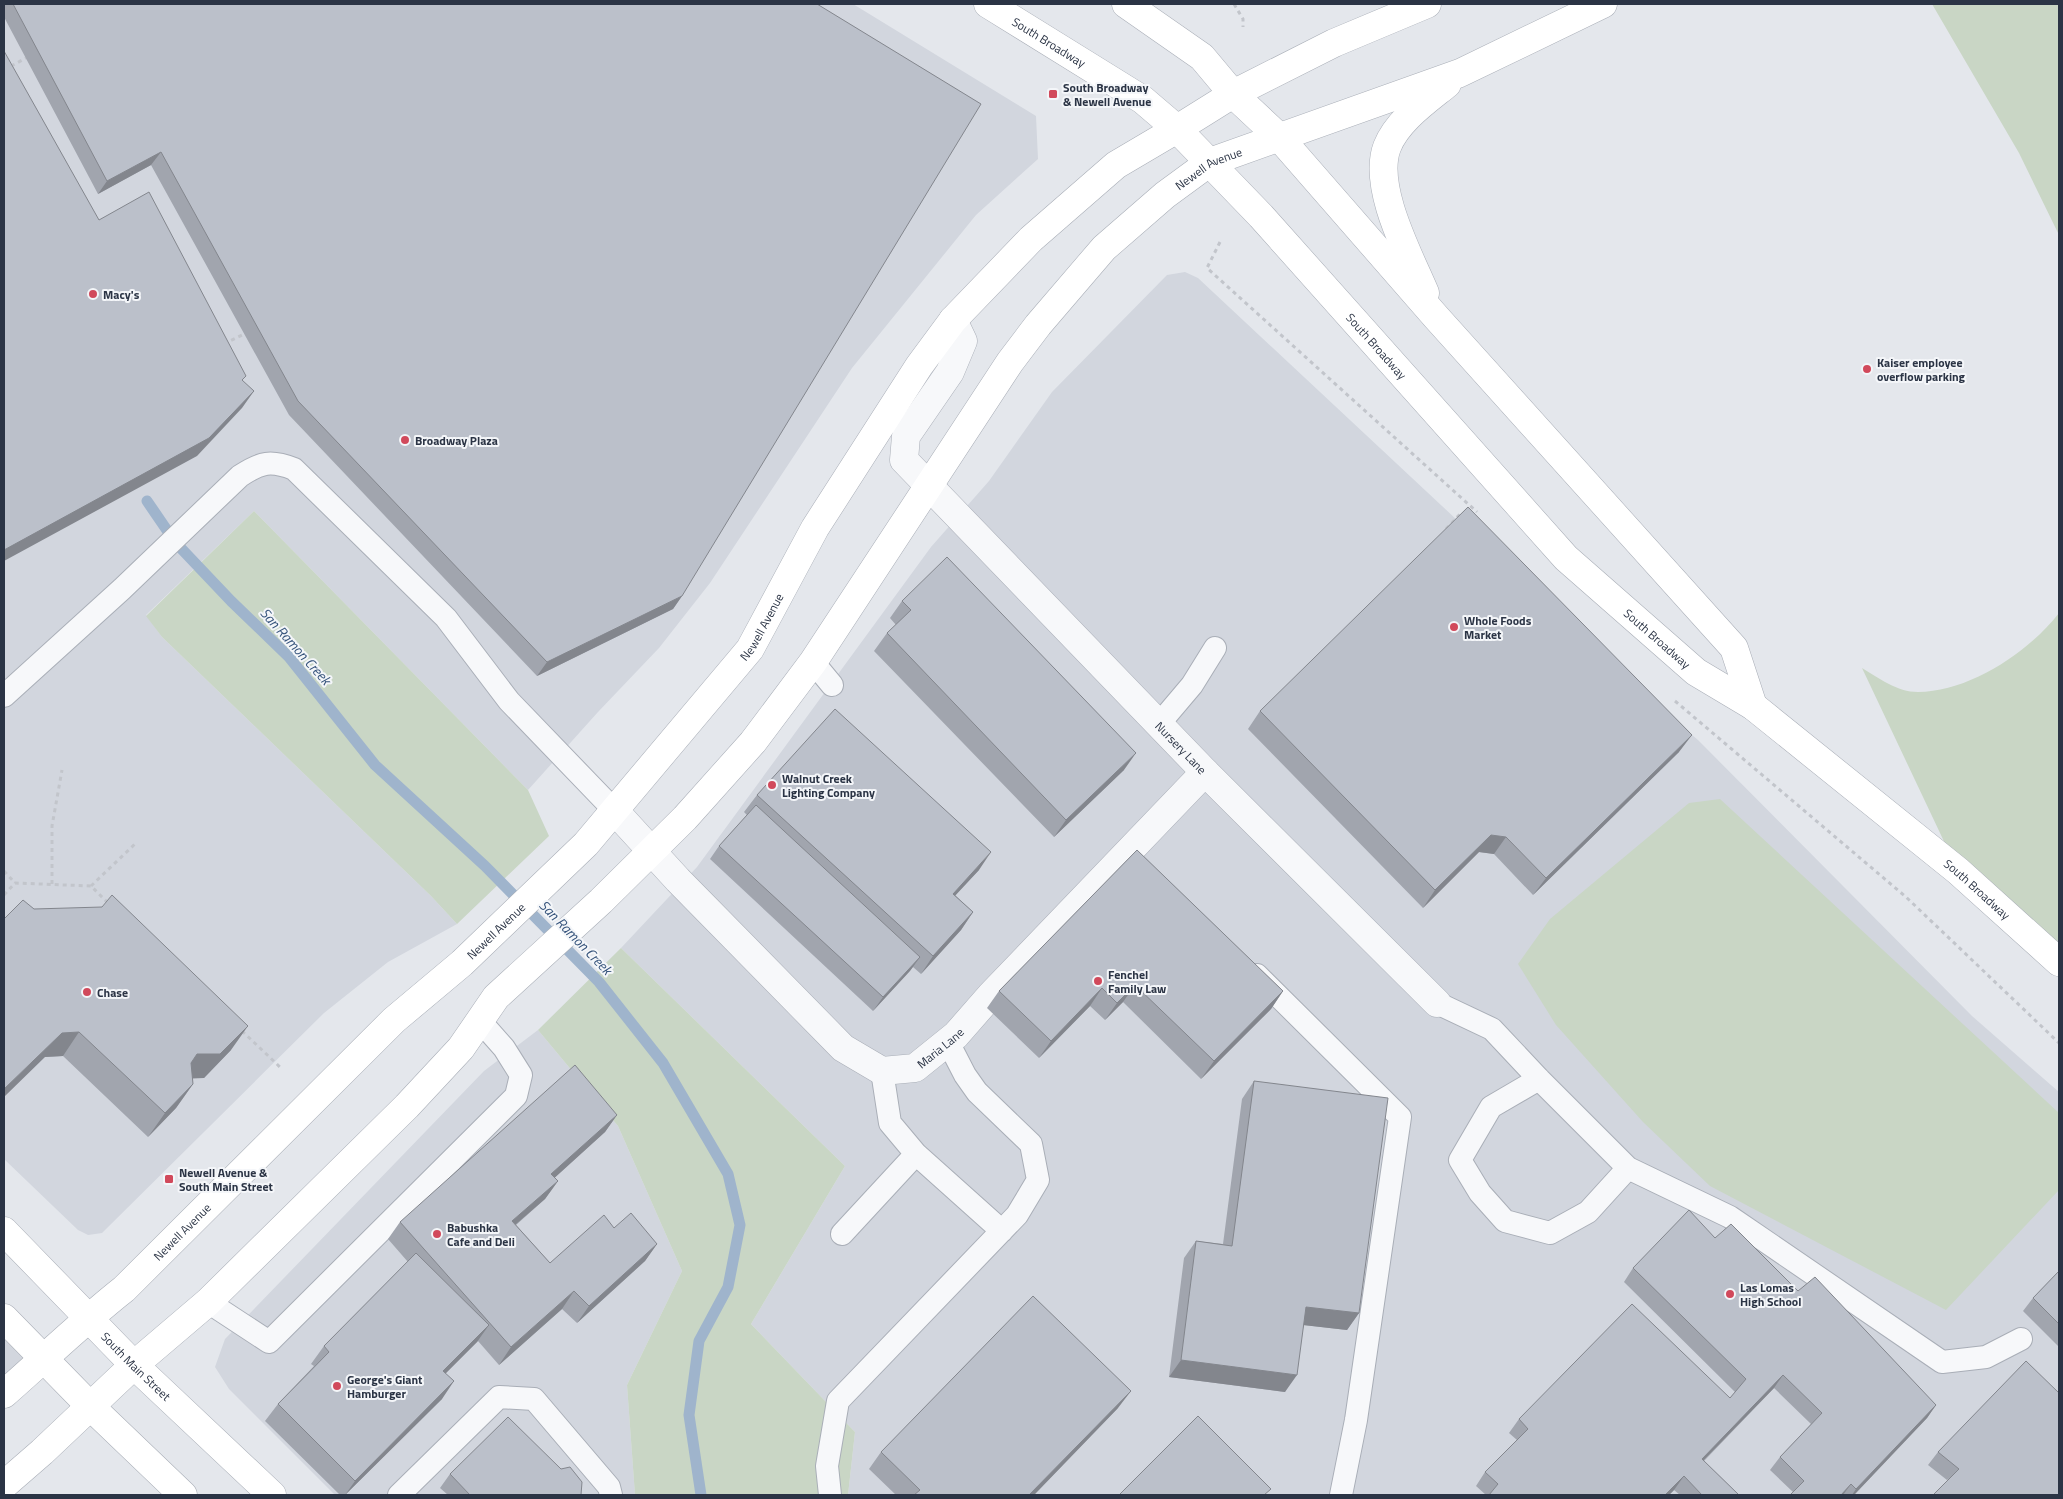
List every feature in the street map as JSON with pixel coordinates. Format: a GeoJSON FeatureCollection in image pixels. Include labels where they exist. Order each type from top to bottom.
{"type":"FeatureCollection","features":[{"type":"Feature","properties":{"kind":"street","name":"South Broadway"},"geometry":{"type":"LineString","coordinates":[[988,4],[1144,100],[1210,162],[1301,260],[1566,558],[1696,672],[1753,706],[1958,871],[2059,962]]}},
{"type":"Feature","properties":{"kind":"street"},"geometry":{"type":"LineString","coordinates":[[1126,4],[1202,57],[1233,94],[1279,137],[1436,317],[1734,648],[1753,706]]}},
{"type":"Feature","properties":{"kind":"street","name":"Newell Avenue"},"geometry":{"type":"LineString","coordinates":[[4,1394],[87,1318],[124,1289],[394,1020],[462,963],[570,859],[614,810],[750,649],[815,528],[918,366],[953,320],[1031,239],[1116,164],[1233,94],[1334,43],[1427,4]]}},
{"type":"Feature","properties":{"kind":"street","name":"Newell Avenue"},"geometry":{"type":"LineString","coordinates":[[4,1485],[42,1452],[134,1365],[208,1302],[407,1106],[462,1048],[496,997],[601,901],[685,818],[753,742],[813,662],[1010,362],[1038,325],[1104,248],[1165,195],[1210,162],[1460,73],[1603,4]]}},
{"type":"Feature","properties":{"kind":"street"},"geometry":{"type":"LineString","coordinates":[[1436,317],[1387,202],[1383,176],[1387,148],[1401,125],[1460,73]]}},
{"type":"Feature","properties":{"kind":"street"},"geometry":{"type":"LineString","coordinates":[[930,485],[904,460],[906,436],[950,372],[963,340],[953,320]]}},
{"type":"Feature","properties":{"kind":"street","name":"Nursery Lane"},"geometry":{"type":"LineString","coordinates":[[930,485],[1205,772],[1437,1004]]}},
{"type":"Feature","properties":{"kind":"street","name":"Maria Lane"},"geometry":{"type":"LineString","coordinates":[[882,1071],[915,1068],[948,1042],[1137,856],[1205,772]]}},
{"type":"Feature","properties":{"kind":"street"},"geometry":{"type":"LineString","coordinates":[[614,810],[651,851],[843,1048],[882,1071]]}},
{"type":"Feature","properties":{"kind":"street","name":"South Main Street"},"geometry":{"type":"LineString","coordinates":[[4,1231],[134,1365],[272,1495]]}},
{"type":"Feature","properties":{"kind":"street"},"geometry":{"type":"LineString","coordinates":[[4,1318],[90,1406],[183,1495]]}},
{"type":"Feature","properties":{"kind":"lane"},"geometry":{"type":"LineString","coordinates":[[4,696],[122,589],[240,476],[255,466],[276,462],[294,469],[446,618],[509,701],[614,810]]}},
{"type":"Feature","properties":{"kind":"lane"},"geometry":{"type":"LineString","coordinates":[[1159,724],[1192,685],[1215,648]]}},
{"type":"Feature","properties":{"kind":"lane"},"geometry":{"type":"LineString","coordinates":[[813,662],[832,685]]}},
{"type":"Feature","properties":{"kind":"lane"},"geometry":{"type":"LineString","coordinates":[[1241,959],[1400,1117],[1356,1420],[1341,1495]]}},
{"type":"Feature","properties":{"kind":"lane"},"geometry":{"type":"LineString","coordinates":[[1437,1004],[1492,1029],[1628,1168],[1730,1217],[1942,1362],[1986,1357],[2021,1339]]}},
{"type":"Feature","properties":{"kind":"lane"},"geometry":{"type":"LineString","coordinates":[[208,1302],[269,1342],[516,1096],[521,1075],[504,1048],[481,1022]]}},
{"type":"Feature","properties":{"kind":"lane"},"geometry":{"type":"LineString","coordinates":[[830,1495],[827,1466],[838,1401],[1017,1215],[1038,1180],[1031,1144],[976,1092],[964,1075],[948,1042]]}},
{"type":"Feature","properties":{"kind":"lane"},"geometry":{"type":"LineString","coordinates":[[882,1071],[890,1123],[916,1154],[1002,1231]]}},
{"type":"Feature","properties":{"kind":"lane"},"geometry":{"type":"LineString","coordinates":[[1539,1079],[1491,1107],[1460,1160],[1480,1193],[1506,1221],[1550,1233],[1588,1212],[1628,1168]]}},
{"type":"Feature","properties":{"kind":"lane"},"geometry":{"type":"LineString","coordinates":[[842,1234],[916,1154]]}},
{"type":"Feature","properties":{"kind":"lane"},"geometry":{"type":"LineString","coordinates":[[399,1495],[499,1397],[534,1399],[609,1487],[612,1495]]}},
{"type":"Feature","properties":{"kind":"path"},"geometry":{"type":"LineString","coordinates":[[1234,4],[1243,20],[1243,27]]}},
{"type":"Feature","properties":{"kind":"path"},"geometry":{"type":"LineString","coordinates":[[4,70],[26,58]]}},
{"type":"Feature","properties":{"kind":"path"},"geometry":{"type":"LineString","coordinates":[[220,347],[244,334]]}},
{"type":"Feature","properties":{"kind":"path"},"geometry":{"type":"LineString","coordinates":[[1446,528],[1460,513]]}},
{"type":"Feature","properties":{"kind":"path"},"geometry":{"type":"LineString","coordinates":[[52,884],[52,826],[62,770]]}},
{"type":"Feature","properties":{"kind":"path"},"geometry":{"type":"LineString","coordinates":[[91,886],[137,842]]}},
{"type":"Feature","properties":{"kind":"path"},"geometry":{"type":"LineString","coordinates":[[4,871],[16,883],[91,886],[112,907]]}},
{"type":"Feature","properties":{"kind":"path"},"geometry":{"type":"LineString","coordinates":[[4,895],[16,883]]}},
{"type":"Feature","properties":{"kind":"path"},"geometry":{"type":"LineString","coordinates":[[1906,897],[2059,1042]]}},
{"type":"Feature","properties":{"kind":"path"},"geometry":{"type":"LineString","coordinates":[[239,1028],[281,1068]]}},
{"type":"Feature","properties":{"kind":"shaded area","name":"Broadway Plaza"},"geometry":{"type":"Polygon","coordinates":[[[4,4],[853,4],[1036,116],[1038,159],[976,215],[852,368],[710,583],[659,648],[528,790],[254,511],[146,615],[162,637],[431,896],[457,924],[388,962],[324,1013],[102,1233],[88,1235],[78,1230],[4,1159],[4,4]]]}},
{"type":"Feature","properties":{"kind":"shaded area"},"geometry":{"type":"Polygon","coordinates":[[[1185,272],[1198,278],[1640,691],[1698,740],[1972,1016],[2059,1092],[2059,1495],[848,1495],[855,1432],[751,1324],[845,1166],[621,948],[697,867],[931,547],[989,481],[1052,392],[1167,275],[1185,272]]]}},
{"type":"Feature","properties":{"kind":"shaded area"},"geometry":{"type":"Polygon","coordinates":[[[538,1030],[618,1126],[682,1271],[627,1385],[635,1495],[335,1495],[229,1389],[215,1367],[225,1339],[484,1071],[538,1030]]]}},
{"type":"Feature","properties":{"kind":"shaded area"},"geometry":{"type":"Polygon","coordinates":[[[4,1318],[44,1359],[4,1394],[4,1318]]]}},
{"type":"Feature","properties":{"kind":"green space"},"geometry":{"type":"Polygon","coordinates":[[[1932,4],[2059,4],[2059,235],[2019,153],[1932,4]]]}},
{"type":"Feature","properties":{"kind":"green space"},"geometry":{"type":"Polygon","coordinates":[[[254,511],[528,790],[549,836],[457,924],[431,896],[162,637],[146,616],[254,511]]]}},
{"type":"Feature","properties":{"kind":"green space"},"geometry":{"type":"Polygon","coordinates":[[[2059,613],[2059,962],[1958,871],[1862,668],[1888,684],[1903,690],[1918,692],[1957,685],[1977,677],[2015,655],[2046,628],[2059,613]]]}},
{"type":"Feature","properties":{"kind":"green space"},"geometry":{"type":"Polygon","coordinates":[[[1720,799],[2059,1113],[2059,1190],[1946,1310],[1710,1186],[1643,1122],[1556,1025],[1518,964],[1550,919],[1689,803],[1720,799]]]}},
{"type":"Feature","properties":{"kind":"green space"},"geometry":{"type":"Polygon","coordinates":[[[621,948],[845,1166],[751,1324],[855,1432],[848,1495],[635,1495],[627,1385],[682,1271],[618,1126],[538,1030],[621,948]]]}},
{"type":"Feature","properties":{"kind":"building","name":"Broadway Plaza"},"geometry":{"type":"Polygon","coordinates":[[[13,4],[817,4],[981,104],[682,596],[547,662],[298,401],[161,152],[107,181],[13,4]]]}},
{"type":"Feature","properties":{"kind":"building","name":"Macy's"},"geometry":{"type":"Polygon","coordinates":[[[4,51],[99,220],[149,192],[246,376],[242,380],[254,391],[209,438],[4,550],[4,51]]]}},
{"type":"Feature","properties":{"kind":"building","name":"Whole Foods Market"},"geometry":{"type":"Polygon","coordinates":[[[1468,507],[1692,735],[1546,878],[1506,837],[1491,835],[1435,890],[1260,711],[1468,507]]]}},
{"type":"Feature","properties":{"kind":"building"},"geometry":{"type":"Polygon","coordinates":[[[947,557],[1136,753],[1066,820],[887,633],[911,610],[902,601],[947,557]]]}},
{"type":"Feature","properties":{"kind":"building"},"geometry":{"type":"Polygon","coordinates":[[[835,709],[991,852],[953,894],[973,912],[933,956],[757,795],[835,709]]]}},
{"type":"Feature","properties":{"kind":"building"},"geometry":{"type":"Polygon","coordinates":[[[756,805],[920,957],[883,997],[719,846],[756,805]]]}},
{"type":"Feature","properties":{"kind":"building"},"geometry":{"type":"Polygon","coordinates":[[[1137,850],[1283,991],[1214,1061],[1135,985],[1117,1003],[1102,988],[1051,1041],[999,991],[1137,850]]]}},
{"type":"Feature","properties":{"kind":"building","name":"Chase"},"geometry":{"type":"Polygon","coordinates":[[[112,895],[248,1026],[220,1054],[197,1054],[191,1063],[193,1084],[165,1113],[79,1032],[62,1033],[4,1089],[4,919],[23,900],[34,909],[102,907],[112,895]]]}},
{"type":"Feature","properties":{"kind":"building"},"geometry":{"type":"Polygon","coordinates":[[[575,1065],[617,1115],[551,1174],[558,1181],[512,1221],[550,1263],[604,1215],[614,1228],[631,1213],[657,1244],[589,1306],[574,1291],[511,1347],[400,1222],[575,1065]]]}},
{"type":"Feature","properties":{"kind":"building"},"geometry":{"type":"Polygon","coordinates":[[[1254,1081],[1388,1098],[1359,1313],[1306,1307],[1297,1375],[1181,1360],[1196,1241],[1232,1246],[1254,1081]]]}},
{"type":"Feature","properties":{"kind":"building"},"geometry":{"type":"Polygon","coordinates":[[[1689,1210],[1715,1238],[1731,1224],[1798,1291],[1815,1277],[1936,1405],[1856,1489],[1851,1484],[1841,1495],[1790,1495],[1804,1481],[1780,1457],[1822,1413],[1783,1375],[1702,1459],[1739,1495],[1702,1495],[1684,1476],[1665,1495],[1489,1495],[1498,1484],[1485,1472],[1528,1429],[1519,1419],[1632,1304],[1730,1398],[1746,1379],[1633,1268],[1689,1210]]]}},
{"type":"Feature","properties":{"kind":"building"},"geometry":{"type":"Polygon","coordinates":[[[416,1253],[489,1325],[443,1371],[454,1381],[355,1481],[278,1404],[329,1352],[324,1346],[416,1253]]]}},
{"type":"Feature","properties":{"kind":"building"},"geometry":{"type":"Polygon","coordinates":[[[2059,1271],[2059,1324],[2033,1298],[2059,1271]]]}},
{"type":"Feature","properties":{"kind":"building"},"geometry":{"type":"Polygon","coordinates":[[[1033,1296],[1131,1391],[1029,1495],[914,1495],[920,1490],[881,1452],[1033,1296]]]}},
{"type":"Feature","properties":{"kind":"building"},"geometry":{"type":"Polygon","coordinates":[[[2026,1361],[2059,1393],[2059,1495],[1933,1495],[1959,1469],[1938,1452],[2026,1361]]]}},
{"type":"Feature","properties":{"kind":"building"},"geometry":{"type":"Polygon","coordinates":[[[1198,1416],[1271,1489],[1264,1495],[1119,1495],[1198,1416]]]}},
{"type":"Feature","properties":{"kind":"building"},"geometry":{"type":"Polygon","coordinates":[[[508,1417],[561,1469],[570,1467],[582,1482],[581,1495],[470,1495],[450,1474],[508,1417]]]}},
{"type":"Feature","properties":{"kind":"waterway","name":"San Ramon Creek"},"geometry":{"type":"LineString","coordinates":[[147,501],[175,542],[231,601],[289,657],[375,765],[485,866],[599,982],[663,1063],[728,1174],[740,1225],[728,1287],[699,1341],[689,1415],[701,1495]]}},
{"type":"Feature","properties":{"kind":"place","name":"South Broadway & Newell Avenue"},"geometry":{"type":"Point","coordinates":[1053,94]}},
{"type":"Feature","properties":{"kind":"place","name":"Macy's"},"geometry":{"type":"Point","coordinates":[93,294]}},
{"type":"Feature","properties":{"kind":"place","name":"Kaiser employee overflow parking"},"geometry":{"type":"Point","coordinates":[1867,369]}},
{"type":"Feature","properties":{"kind":"place","name":"Broadway Plaza"},"geometry":{"type":"Point","coordinates":[405,440]}},
{"type":"Feature","properties":{"kind":"place","name":"Whole Foods Market"},"geometry":{"type":"Point","coordinates":[1454,627]}},
{"type":"Feature","properties":{"kind":"place","name":"Walnut Creek Lighting Company"},"geometry":{"type":"Point","coordinates":[772,785]}},
{"type":"Feature","properties":{"kind":"place","name":"Fenchel Family Law"},"geometry":{"type":"Point","coordinates":[1098,981]}},
{"type":"Feature","properties":{"kind":"place","name":"Chase"},"geometry":{"type":"Point","coordinates":[87,992]}},
{"type":"Feature","properties":{"kind":"place","name":"Newell Avenue & South Main Street"},"geometry":{"type":"Point","coordinates":[169,1179]}},
{"type":"Feature","properties":{"kind":"place","name":"Babushka Cafe and Deli"},"geometry":{"type":"Point","coordinates":[437,1234]}},
{"type":"Feature","properties":{"kind":"place","name":"Las Lomas High School"},"geometry":{"type":"Point","coordinates":[1730,1294]}},
{"type":"Feature","properties":{"kind":"place","name":"George's Giant Hamburger"},"geometry":{"type":"Point","coordinates":[337,1386]}}]}
